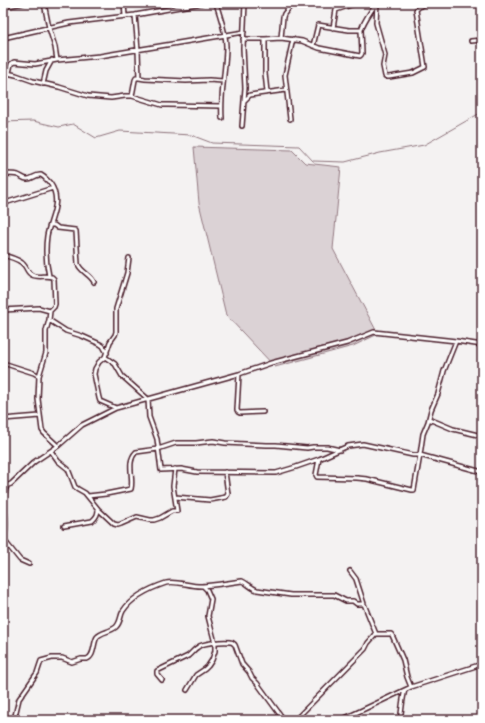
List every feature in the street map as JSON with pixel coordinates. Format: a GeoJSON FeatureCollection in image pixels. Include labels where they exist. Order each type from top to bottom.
{"type":"FeatureCollection","features":[{"type":"Feature","properties":{"kind":"street"},"geometry":{"type":"LineString","coordinates":[[3,7],[23,3]]}},
{"type":"Feature","properties":{"kind":"street"},"geometry":{"type":"LineString","coordinates":[[44,3],[49,28],[55,47],[56,60]]}},
{"type":"Feature","properties":{"kind":"street"},"geometry":{"type":"LineString","coordinates":[[124,3],[125,16]]}},
{"type":"Feature","properties":{"kind":"street"},"geometry":{"type":"LineString","coordinates":[[3,38],[69,23],[135,15],[202,3]]}},
{"type":"Feature","properties":{"kind":"street"},"geometry":{"type":"LineString","coordinates":[[216,3],[226,35],[221,106],[222,118]]}},
{"type":"Feature","properties":{"kind":"street"},"geometry":{"type":"LineString","coordinates":[[242,126],[245,88],[245,3]]}},
{"type":"Feature","properties":{"kind":"street"},"geometry":{"type":"LineString","coordinates":[[281,38],[284,14],[293,3]]}},
{"type":"Feature","properties":{"kind":"street"},"geometry":{"type":"LineString","coordinates":[[333,28],[336,10],[357,3]]}},
{"type":"Feature","properties":{"kind":"street"},"geometry":{"type":"LineString","coordinates":[[244,39],[281,38],[302,41],[313,46],[332,51],[360,56],[362,52],[361,30],[376,3]]}},
{"type":"Feature","properties":{"kind":"street"},"geometry":{"type":"LineString","coordinates":[[376,3],[376,23],[384,55],[383,66],[385,76],[389,78],[413,73],[425,67],[416,10],[427,3]]}},
{"type":"Feature","properties":{"kind":"street"},"geometry":{"type":"LineString","coordinates":[[135,15],[139,78]]}},
{"type":"Feature","properties":{"kind":"street"},"geometry":{"type":"LineString","coordinates":[[313,46],[318,25],[349,30],[361,30]]}},
{"type":"Feature","properties":{"kind":"street"},"geometry":{"type":"LineString","coordinates":[[9,73],[12,62],[35,64],[52,60],[100,56],[244,32]]}},
{"type":"Feature","properties":{"kind":"street"},"geometry":{"type":"LineString","coordinates":[[265,39],[265,73],[268,92]]}},
{"type":"Feature","properties":{"kind":"street"},"geometry":{"type":"LineString","coordinates":[[290,119],[285,72],[293,40]]}},
{"type":"Feature","properties":{"kind":"street"},"geometry":{"type":"LineString","coordinates":[[472,41],[482,40]]}},
{"type":"Feature","properties":{"kind":"street"},"geometry":{"type":"LineString","coordinates":[[43,84],[46,71],[52,60]]}},
{"type":"Feature","properties":{"kind":"street"},"geometry":{"type":"LineString","coordinates":[[3,72],[96,98],[132,96],[168,106],[221,106]]}},
{"type":"Feature","properties":{"kind":"street"},"geometry":{"type":"LineString","coordinates":[[132,96],[135,80],[136,78],[139,78]]}},
{"type":"Feature","properties":{"kind":"street"},"geometry":{"type":"LineString","coordinates":[[139,78],[145,80],[223,81]]}},
{"type":"Feature","properties":{"kind":"street"},"geometry":{"type":"LineString","coordinates":[[243,102],[250,95],[286,90]]}},
{"type":"Feature","properties":{"kind":"street"},"geometry":{"type":"LineString","coordinates":[[3,174],[20,175],[26,179],[42,175],[55,192],[56,206],[47,236],[46,264],[48,276]]}},
{"type":"Feature","properties":{"kind":"street"},"geometry":{"type":"LineString","coordinates":[[3,206],[8,202],[53,188]]}},
{"type":"Feature","properties":{"kind":"street"},"geometry":{"type":"LineString","coordinates":[[50,225],[76,231],[79,267],[90,275],[94,282]]}},
{"type":"Feature","properties":{"kind":"street"},"geometry":{"type":"LineString","coordinates":[[3,255],[23,264],[31,275],[53,277],[54,280],[54,307],[50,311],[46,331],[45,357],[39,376],[38,395],[42,430],[58,446]]}},
{"type":"Feature","properties":{"kind":"street"},"geometry":{"type":"LineString","coordinates":[[116,408],[100,401],[94,374],[99,362],[105,357],[110,342],[116,332],[116,309],[127,273],[129,258]]}},
{"type":"Feature","properties":{"kind":"street"},"geometry":{"type":"LineString","coordinates":[[3,310],[39,308],[50,311]]}},
{"type":"Feature","properties":{"kind":"street"},"geometry":{"type":"LineString","coordinates":[[49,320],[66,331],[100,344],[107,353]]}},
{"type":"Feature","properties":{"kind":"street"},"geometry":{"type":"LineString","coordinates":[[3,487],[15,480],[34,462],[58,446],[82,425],[116,408],[239,374],[271,363],[347,342],[374,332],[482,345]]}},
{"type":"Feature","properties":{"kind":"street"},"geometry":{"type":"LineString","coordinates":[[319,459],[316,475],[317,477],[362,479],[414,490],[422,437],[438,394],[444,371],[456,341]]}},
{"type":"Feature","properties":{"kind":"street"},"geometry":{"type":"LineString","coordinates":[[105,357],[115,364],[122,376],[148,399],[149,417],[157,439],[161,470],[175,469],[197,472],[276,473],[319,459],[348,446],[363,444],[413,456],[420,456],[482,472]]}},
{"type":"Feature","properties":{"kind":"street"},"geometry":{"type":"LineString","coordinates":[[3,363],[39,376]]}},
{"type":"Feature","properties":{"kind":"street"},"geometry":{"type":"LineString","coordinates":[[239,374],[238,412],[263,412]]}},
{"type":"Feature","properties":{"kind":"street"},"geometry":{"type":"LineString","coordinates":[[3,419],[40,416]]}},
{"type":"Feature","properties":{"kind":"street"},"geometry":{"type":"LineString","coordinates":[[429,419],[453,429],[482,436]]}},
{"type":"Feature","properties":{"kind":"street"},"geometry":{"type":"LineString","coordinates":[[88,496],[130,489],[132,479],[130,464],[134,453],[158,449],[176,443],[218,441],[226,443],[276,444],[307,448],[327,447],[340,450]]}},
{"type":"Feature","properties":{"kind":"street"},"geometry":{"type":"LineString","coordinates":[[51,451],[58,461],[68,468],[75,487],[83,491],[111,522],[118,525],[137,517],[154,520],[172,511],[177,511],[173,486],[175,469]]}},
{"type":"Feature","properties":{"kind":"street"},"geometry":{"type":"LineString","coordinates":[[175,497],[210,500],[226,497],[228,494],[225,472]]}},
{"type":"Feature","properties":{"kind":"street"},"geometry":{"type":"LineString","coordinates":[[7,486],[4,495],[6,512],[4,542],[20,560],[29,564]]}},
{"type":"Feature","properties":{"kind":"street"},"geometry":{"type":"LineString","coordinates":[[64,526],[92,521],[98,514],[98,509]]}},
{"type":"Feature","properties":{"kind":"street"},"geometry":{"type":"LineString","coordinates":[[350,571],[356,579],[376,634]]}},
{"type":"Feature","properties":{"kind":"street"},"geometry":{"type":"LineString","coordinates":[[14,720],[19,699],[38,671],[41,661],[52,658],[62,658],[72,662],[90,658],[95,647],[95,640],[97,637],[111,631],[116,627],[122,613],[131,602],[148,590],[168,582],[203,586],[242,581],[257,590],[291,595],[334,595],[346,601],[364,604]]}},
{"type":"Feature","properties":{"kind":"street"},"geometry":{"type":"LineString","coordinates":[[186,690],[194,677],[205,669],[212,660],[215,651],[215,642],[208,616],[211,599],[207,590],[203,586]]}},
{"type":"Feature","properties":{"kind":"street"},"geometry":{"type":"LineString","coordinates":[[376,634],[392,635],[403,660],[411,687]]}},
{"type":"Feature","properties":{"kind":"street"},"geometry":{"type":"LineString","coordinates":[[295,720],[365,649],[376,634]]}},
{"type":"Feature","properties":{"kind":"street"},"geometry":{"type":"LineString","coordinates":[[162,680],[157,674],[157,671],[191,654],[198,646],[215,642],[230,642],[233,643],[237,649],[242,664],[284,720]]}},
{"type":"Feature","properties":{"kind":"street"},"geometry":{"type":"LineString","coordinates":[[341,720],[411,687],[482,664]]}},
{"type":"Feature","properties":{"kind":"street"},"geometry":{"type":"LineString","coordinates":[[400,720],[402,699],[405,690]]}},
{"type":"Feature","properties":{"kind":"shaded area"},"geometry":{"type":"Polygon","coordinates":[[[194,147],[292,150],[305,163],[341,167],[333,249],[378,334],[353,346],[275,367],[226,315],[199,203],[194,147]]]}},
{"type":"Feature","properties":{"kind":"waterway"},"geometry":{"type":"LineString","coordinates":[[3,122],[33,121],[59,127],[73,124],[96,138],[120,131],[191,135],[212,143],[299,146],[313,161],[345,162],[380,153],[424,145],[482,112]]}}]}
